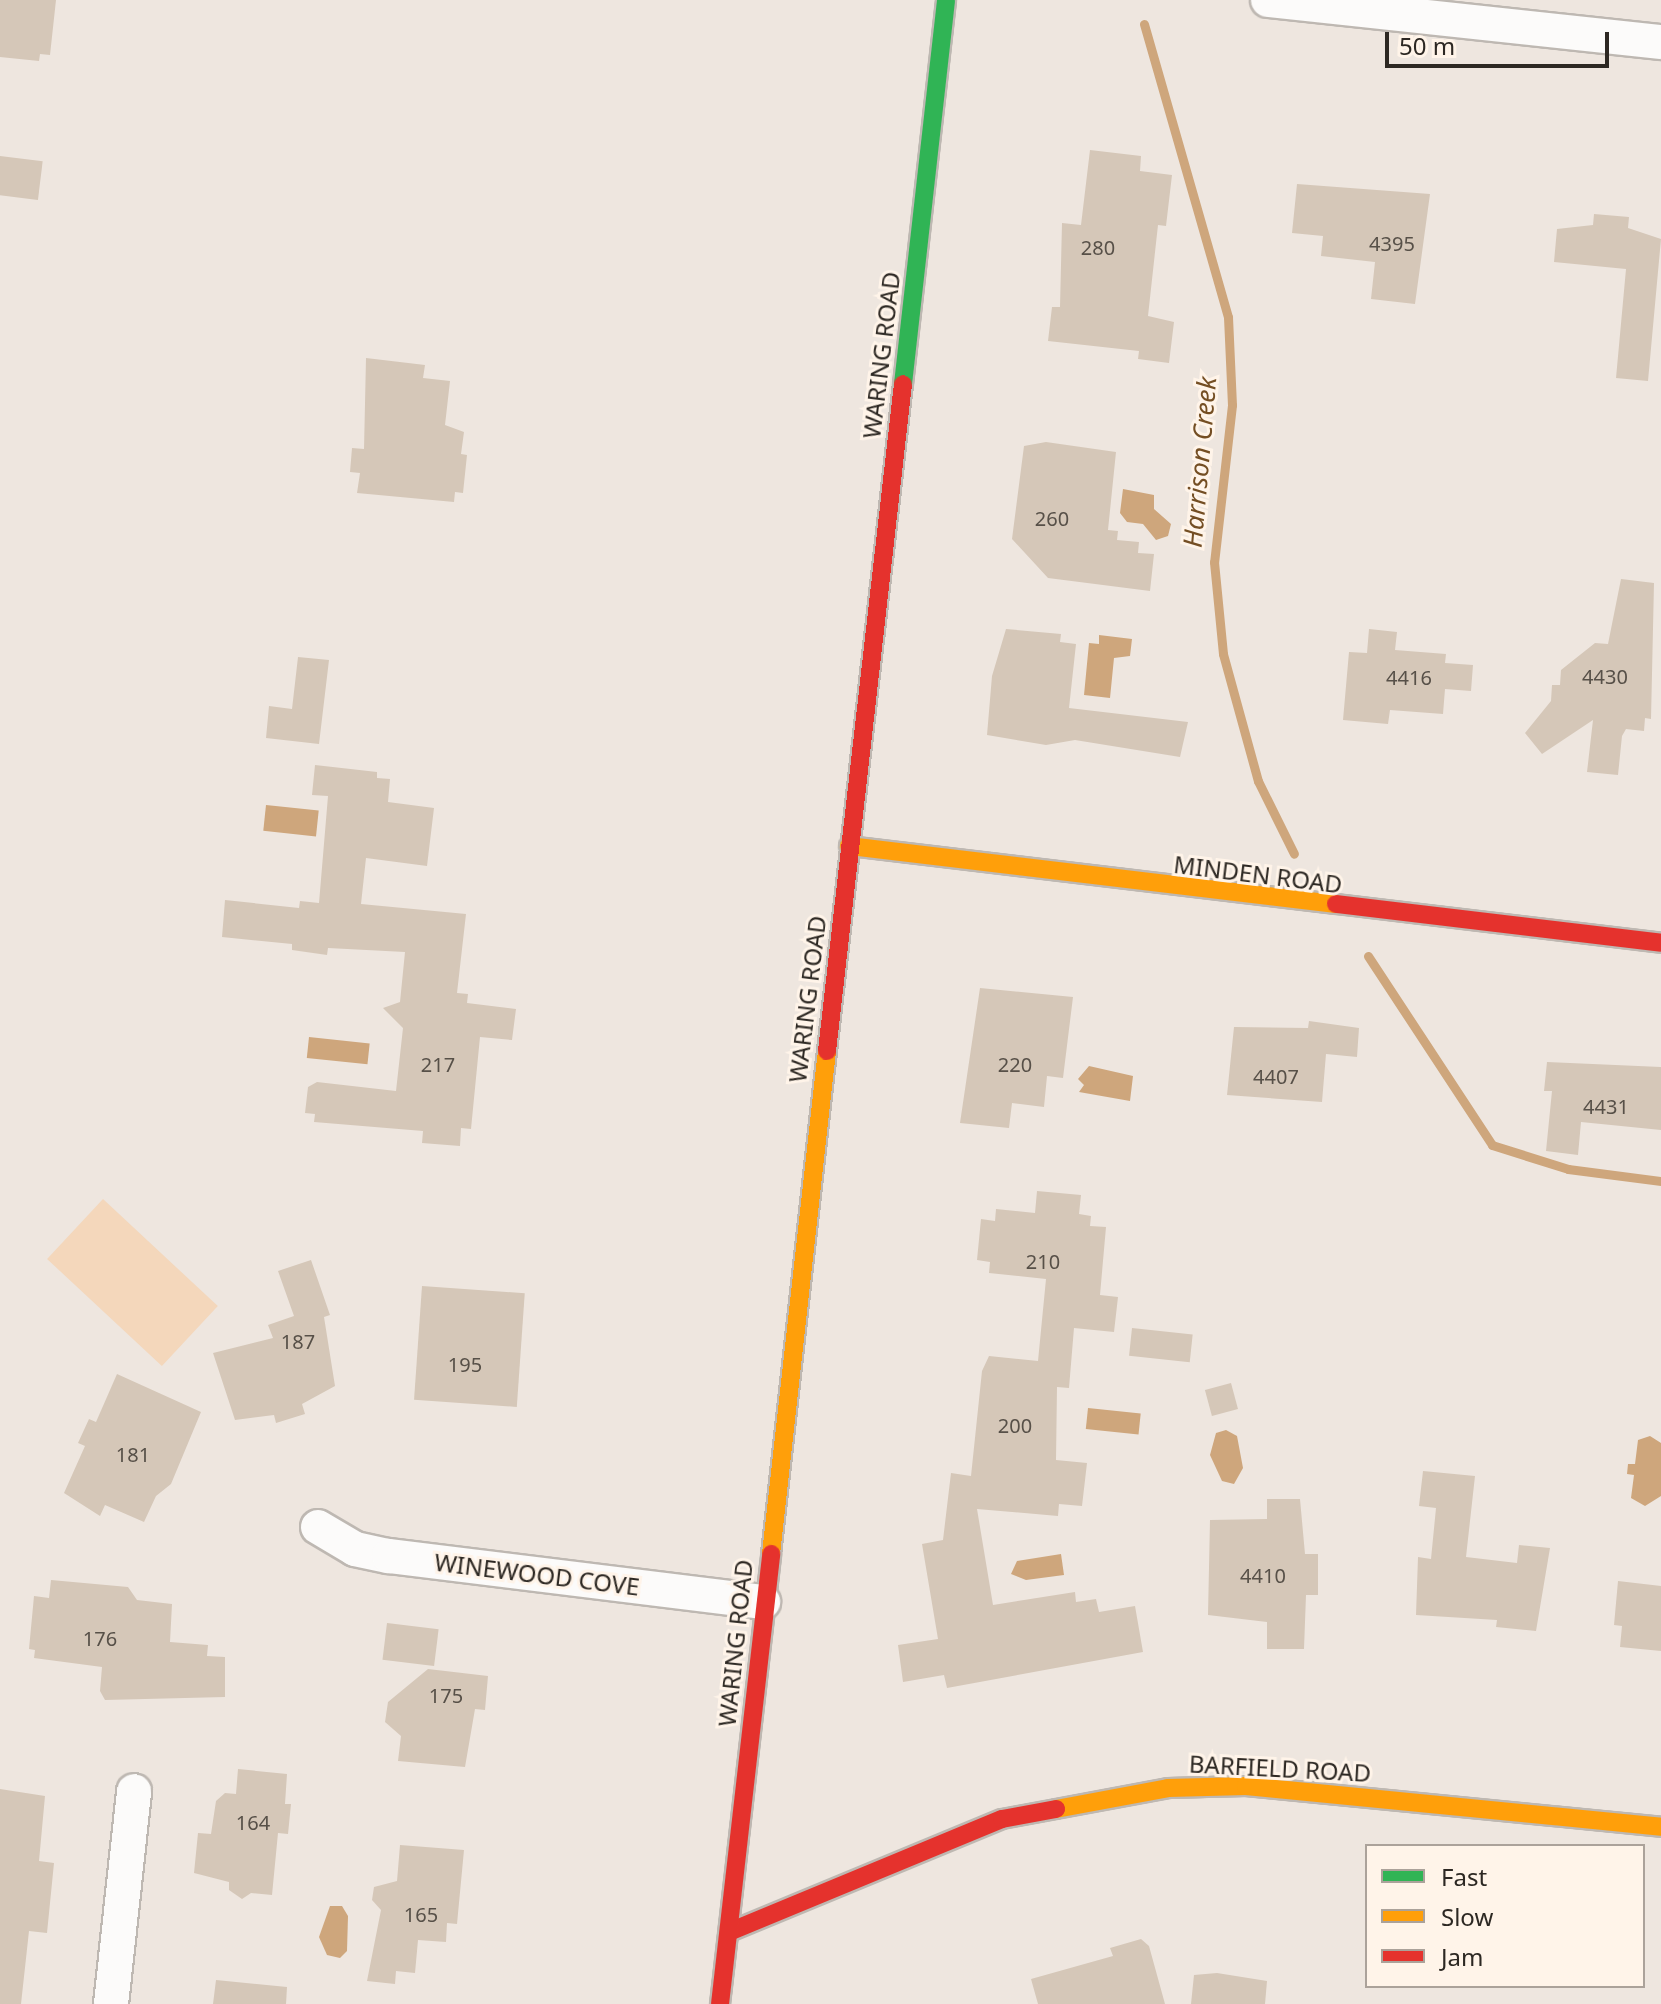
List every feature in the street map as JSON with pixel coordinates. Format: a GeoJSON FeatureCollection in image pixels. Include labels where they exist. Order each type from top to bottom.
{"type":"FeatureCollection","features":[{"type":"Feature","properties":{"kind":"main road","name":"WARING ROAD"},"geometry":{"type":"LineString","coordinates":[[720,2004],[946,0]]}},
{"type":"Feature","properties":{"kind":"main road","name":"MINDEN ROAD"},"geometry":{"type":"LineString","coordinates":[[849,846],[1661,943]]}},
{"type":"Feature","properties":{"kind":"main road","name":"BARFIELD ROAD"},"geometry":{"type":"LineString","coordinates":[[729,1932],[1002,1819],[1168,1788],[1387,1796],[1661,1827]]}},
{"type":"Feature","properties":{"kind":"street"},"geometry":{"type":"LineString","coordinates":[[1268,0],[1661,42]]}},
{"type":"Feature","properties":{"kind":"street","name":"WINEWOOD COVE"},"geometry":{"type":"LineString","coordinates":[[318,1527],[355,1549],[389,1556],[763,1602]]}},
{"type":"Feature","properties":{"kind":"street"},"geometry":{"type":"LineString","coordinates":[[111,2004],[134,1791]]}},
{"type":"Feature","properties":{"kind":"shaded area"},"geometry":{"type":"Polygon","coordinates":[[[1123,489],[1154,495],[1154,509],[1171,524],[1168,536],[1156,540],[1143,524],[1127,522],[1120,513],[1123,489]]]}},
{"type":"Feature","properties":{"kind":"shaded area"},"geometry":{"type":"Polygon","coordinates":[[[1099,635],[1132,639],[1130,656],[1114,658],[1110,698],[1084,695],[1089,643],[1099,644],[1099,635]]]}},
{"type":"Feature","properties":{"kind":"shaded area"},"geometry":{"type":"Polygon","coordinates":[[[266,805],[319,811],[316,836],[263,831],[266,805]]]}},
{"type":"Feature","properties":{"kind":"shaded area"},"geometry":{"type":"Polygon","coordinates":[[[309,1037],[370,1043],[367,1064],[307,1058],[309,1037]]]}},
{"type":"Feature","properties":{"kind":"shaded area"},"geometry":{"type":"Polygon","coordinates":[[[1089,1066],[1133,1076],[1130,1101],[1079,1092],[1084,1085],[1078,1079],[1089,1066]]]}},
{"type":"Feature","properties":{"kind":"shaded area"},"geometry":{"type":"Polygon","coordinates":[[[103,1199],[218,1306],[162,1366],[47,1259],[103,1199]]]}},
{"type":"Feature","properties":{"kind":"shaded area"},"geometry":{"type":"Polygon","coordinates":[[[1088,1408],[1141,1414],[1139,1434],[1086,1429],[1088,1408]]]}},
{"type":"Feature","properties":{"kind":"shaded area"},"geometry":{"type":"Polygon","coordinates":[[[1226,1430],[1237,1436],[1243,1468],[1234,1484],[1222,1481],[1210,1455],[1216,1433],[1226,1430]]]}},
{"type":"Feature","properties":{"kind":"shaded area"},"geometry":{"type":"Polygon","coordinates":[[[1650,1436],[1661,1443],[1661,1496],[1645,1506],[1631,1498],[1634,1475],[1627,1474],[1628,1464],[1635,1464],[1638,1440],[1650,1436]]]}},
{"type":"Feature","properties":{"kind":"shaded area"},"geometry":{"type":"Polygon","coordinates":[[[1061,1554],[1064,1575],[1026,1580],[1011,1574],[1017,1561],[1061,1554]]]}},
{"type":"Feature","properties":{"kind":"shaded area"},"geometry":{"type":"Polygon","coordinates":[[[330,1906],[342,1906],[348,1916],[347,1951],[340,1958],[327,1955],[319,1937],[330,1906]]]}},
{"type":"Feature","properties":{"kind":"building"},"geometry":{"type":"Polygon","coordinates":[[[0,0],[56,0],[50,55],[40,54],[39,61],[0,57],[0,0]]]}},
{"type":"Feature","properties":{"kind":"building"},"geometry":{"type":"Polygon","coordinates":[[[1090,150],[1141,156],[1140,171],[1172,175],[1166,226],[1158,225],[1148,316],[1174,322],[1169,363],[1138,359],[1139,351],[1048,341],[1052,307],[1060,307],[1062,223],[1081,225],[1090,150]]]}},
{"type":"Feature","properties":{"kind":"building"},"geometry":{"type":"Polygon","coordinates":[[[0,156],[43,161],[38,200],[0,195],[0,156]]]}},
{"type":"Feature","properties":{"kind":"building"},"geometry":{"type":"Polygon","coordinates":[[[1297,184],[1430,194],[1415,304],[1371,299],[1375,262],[1321,256],[1323,236],[1292,233],[1297,184]]]}},
{"type":"Feature","properties":{"kind":"building"},"geometry":{"type":"Polygon","coordinates":[[[1594,214],[1629,217],[1628,228],[1661,239],[1648,381],[1616,378],[1626,269],[1554,262],[1557,229],[1593,225],[1594,214]]]}},
{"type":"Feature","properties":{"kind":"building"},"geometry":{"type":"Polygon","coordinates":[[[366,358],[425,365],[423,378],[450,381],[445,425],[464,432],[461,454],[467,455],[463,493],[455,492],[454,502],[357,493],[360,473],[350,472],[352,448],[364,449],[366,358]]]}},
{"type":"Feature","properties":{"kind":"building"},"geometry":{"type":"Polygon","coordinates":[[[1046,442],[1116,452],[1108,530],[1118,531],[1117,540],[1139,542],[1138,553],[1154,554],[1150,591],[1048,578],[1012,539],[1024,446],[1046,442]]]}},
{"type":"Feature","properties":{"kind":"building"},"geometry":{"type":"Polygon","coordinates":[[[1621,579],[1654,583],[1651,719],[1645,718],[1644,731],[1626,729],[1622,736],[1618,775],[1587,772],[1593,720],[1542,754],[1525,733],[1551,701],[1552,685],[1560,685],[1561,670],[1595,643],[1608,644],[1621,579]]]}},
{"type":"Feature","properties":{"kind":"building"},"geometry":{"type":"Polygon","coordinates":[[[1006,629],[1061,634],[1060,642],[1076,644],[1069,708],[1188,722],[1180,757],[1075,740],[1046,745],[987,735],[992,676],[1006,629]]]}},
{"type":"Feature","properties":{"kind":"building"},"geometry":{"type":"Polygon","coordinates":[[[1369,629],[1397,632],[1395,650],[1446,654],[1445,663],[1473,665],[1471,691],[1445,689],[1443,714],[1390,710],[1388,724],[1343,720],[1349,652],[1367,653],[1369,629]]]}},
{"type":"Feature","properties":{"kind":"building"},"geometry":{"type":"Polygon","coordinates":[[[298,657],[329,660],[319,744],[266,738],[269,706],[292,709],[298,657]]]}},
{"type":"Feature","properties":{"kind":"building"},"geometry":{"type":"Polygon","coordinates":[[[315,765],[377,772],[377,778],[390,779],[388,802],[434,808],[427,866],[366,858],[361,904],[466,914],[457,993],[468,994],[467,1003],[516,1009],[512,1040],[480,1037],[471,1129],[461,1128],[460,1146],[422,1143],[423,1131],[314,1122],[315,1114],[305,1113],[308,1087],[317,1082],[396,1091],[403,1028],[383,1008],[400,1002],[405,952],[328,948],[327,955],[292,950],[292,944],[222,937],[225,900],[299,908],[300,901],[319,903],[328,796],[312,795],[315,765]]]}},
{"type":"Feature","properties":{"kind":"building"},"geometry":{"type":"Polygon","coordinates":[[[980,988],[1073,997],[1063,1078],[1047,1076],[1044,1107],[1012,1103],[1009,1128],[960,1123],[980,988]]]}},
{"type":"Feature","properties":{"kind":"building"},"geometry":{"type":"Polygon","coordinates":[[[1309,1021],[1359,1028],[1357,1057],[1326,1054],[1322,1102],[1227,1095],[1234,1027],[1308,1028],[1309,1021]]]}},
{"type":"Feature","properties":{"kind":"building"},"geometry":{"type":"Polygon","coordinates":[[[1547,1062],[1661,1067],[1661,1130],[1581,1122],[1578,1155],[1546,1151],[1552,1091],[1544,1091],[1547,1062]]]}},
{"type":"Feature","properties":{"kind":"building"},"geometry":{"type":"Polygon","coordinates":[[[1037,1191],[1081,1195],[1079,1214],[1091,1216],[1090,1226],[1106,1227],[1100,1295],[1118,1297],[1114,1332],[1074,1328],[1069,1388],[1057,1387],[1056,1460],[1087,1463],[1082,1506],[1059,1504],[1058,1516],[977,1509],[993,1605],[1075,1592],[1076,1602],[1096,1599],[1099,1612],[1135,1606],[1143,1652],[947,1688],[944,1675],[903,1682],[898,1645],[938,1639],[922,1544],[943,1540],[951,1473],[971,1476],[982,1371],[989,1356],[1038,1361],[1046,1279],[989,1273],[990,1262],[977,1260],[981,1219],[995,1221],[996,1209],[1035,1213],[1037,1191]]]}},
{"type":"Feature","properties":{"kind":"building"},"geometry":{"type":"Polygon","coordinates":[[[311,1260],[330,1315],[324,1317],[335,1386],[302,1404],[305,1414],[276,1423],[274,1415],[235,1420],[213,1353],[273,1338],[268,1325],[294,1316],[278,1271],[311,1260]]]}},
{"type":"Feature","properties":{"kind":"building"},"geometry":{"type":"Polygon","coordinates":[[[422,1286],[525,1293],[517,1407],[414,1400],[422,1286]]]}},
{"type":"Feature","properties":{"kind":"building"},"geometry":{"type":"Polygon","coordinates":[[[1132,1328],[1193,1334],[1190,1362],[1129,1356],[1132,1328]]]}},
{"type":"Feature","properties":{"kind":"building"},"geometry":{"type":"Polygon","coordinates":[[[117,1374],[201,1412],[171,1484],[156,1496],[144,1522],[105,1505],[100,1516],[64,1493],[85,1446],[78,1443],[89,1419],[96,1422],[117,1374]]]}},
{"type":"Feature","properties":{"kind":"building"},"geometry":{"type":"Polygon","coordinates":[[[1231,1383],[1238,1409],[1212,1416],[1205,1390],[1231,1383]]]}},
{"type":"Feature","properties":{"kind":"building"},"geometry":{"type":"Polygon","coordinates":[[[1423,1471],[1475,1476],[1466,1557],[1517,1563],[1519,1545],[1550,1548],[1536,1631],[1496,1627],[1497,1620],[1416,1615],[1418,1557],[1431,1559],[1436,1508],[1419,1506],[1423,1471]]]}},
{"type":"Feature","properties":{"kind":"building"},"geometry":{"type":"Polygon","coordinates":[[[1267,1499],[1300,1499],[1305,1554],[1318,1554],[1318,1595],[1306,1595],[1304,1649],[1267,1649],[1267,1622],[1208,1615],[1210,1520],[1267,1519],[1267,1499]]]}},
{"type":"Feature","properties":{"kind":"building"},"geometry":{"type":"Polygon","coordinates":[[[51,1580],[128,1587],[137,1600],[172,1604],[170,1642],[208,1645],[207,1656],[225,1657],[225,1697],[105,1700],[100,1691],[102,1667],[34,1658],[35,1650],[29,1649],[34,1596],[49,1598],[51,1580]]]}},
{"type":"Feature","properties":{"kind":"building"},"geometry":{"type":"Polygon","coordinates":[[[1618,1581],[1661,1586],[1661,1651],[1620,1647],[1622,1626],[1614,1625],[1618,1581]]]}},
{"type":"Feature","properties":{"kind":"building"},"geometry":{"type":"Polygon","coordinates":[[[387,1623],[439,1629],[434,1666],[382,1660],[387,1623]]]}},
{"type":"Feature","properties":{"kind":"building"},"geometry":{"type":"Polygon","coordinates":[[[428,1669],[488,1676],[485,1710],[475,1709],[465,1767],[398,1761],[401,1736],[385,1722],[388,1702],[428,1669]]]}},
{"type":"Feature","properties":{"kind":"building"},"geometry":{"type":"Polygon","coordinates":[[[238,1769],[287,1774],[285,1804],[291,1804],[288,1834],[278,1833],[272,1895],[251,1893],[242,1899],[229,1890],[229,1882],[194,1873],[198,1833],[211,1834],[216,1801],[225,1793],[236,1794],[238,1769]]]}},
{"type":"Feature","properties":{"kind":"building"},"geometry":{"type":"Polygon","coordinates":[[[0,1789],[45,1796],[39,1861],[54,1863],[47,1933],[29,1931],[21,2004],[0,2004],[0,1789]]]}},
{"type":"Feature","properties":{"kind":"building"},"geometry":{"type":"Polygon","coordinates":[[[400,1845],[464,1850],[457,1924],[447,1923],[446,1942],[418,1940],[415,1973],[396,1971],[395,1984],[367,1981],[381,1910],[372,1900],[374,1887],[397,1881],[400,1845]]]}},
{"type":"Feature","properties":{"kind":"building"},"geometry":{"type":"Polygon","coordinates":[[[1141,1939],[1149,1946],[1165,2004],[1038,2004],[1031,1979],[1113,1956],[1110,1948],[1141,1939]]]}},
{"type":"Feature","properties":{"kind":"building"},"geometry":{"type":"Polygon","coordinates":[[[1217,1973],[1267,1981],[1265,2004],[1191,2004],[1194,1975],[1217,1973]]]}},
{"type":"Feature","properties":{"kind":"building"},"geometry":{"type":"Polygon","coordinates":[[[216,1980],[287,1987],[286,2004],[213,2004],[216,1980]]]}},
{"type":"Feature","properties":{"kind":"waterway","name":"Harrison Creek"},"geometry":{"type":"LineString","coordinates":[[1144,24],[1228,317],[1232,405],[1214,562],[1223,654],[1258,781],[1294,854]]}},
{"type":"Feature","properties":{"kind":"waterway","name":"Harrison Creek"},"geometry":{"type":"LineString","coordinates":[[1368,956],[1492,1145],[1568,1169],[1661,1181]]}},
{"type":"Feature","properties":{"kind":"traffic: fast"},"geometry":{"type":"LineString","coordinates":[[903,384],[946,0]]}},
{"type":"Feature","properties":{"kind":"traffic: slow"},"geometry":{"type":"LineString","coordinates":[[849,846],[1336,904]]}},
{"type":"Feature","properties":{"kind":"traffic: slow"},"geometry":{"type":"LineString","coordinates":[[771,1554],[827,1051]]}},
{"type":"Feature","properties":{"kind":"traffic: slow"},"geometry":{"type":"LineString","coordinates":[[1056,1809],[1168,1788],[1246,1786],[1661,1827]]}},
{"type":"Feature","properties":{"kind":"traffic: jam"},"geometry":{"type":"LineString","coordinates":[[827,1051],[903,384]]}},
{"type":"Feature","properties":{"kind":"traffic: jam"},"geometry":{"type":"LineString","coordinates":[[1336,904],[1661,943]]}},
{"type":"Feature","properties":{"kind":"traffic: jam"},"geometry":{"type":"LineString","coordinates":[[720,2004],[771,1554]]}},
{"type":"Feature","properties":{"kind":"traffic: jam"},"geometry":{"type":"LineString","coordinates":[[729,1932],[1002,1819],[1056,1809]]}}]}
